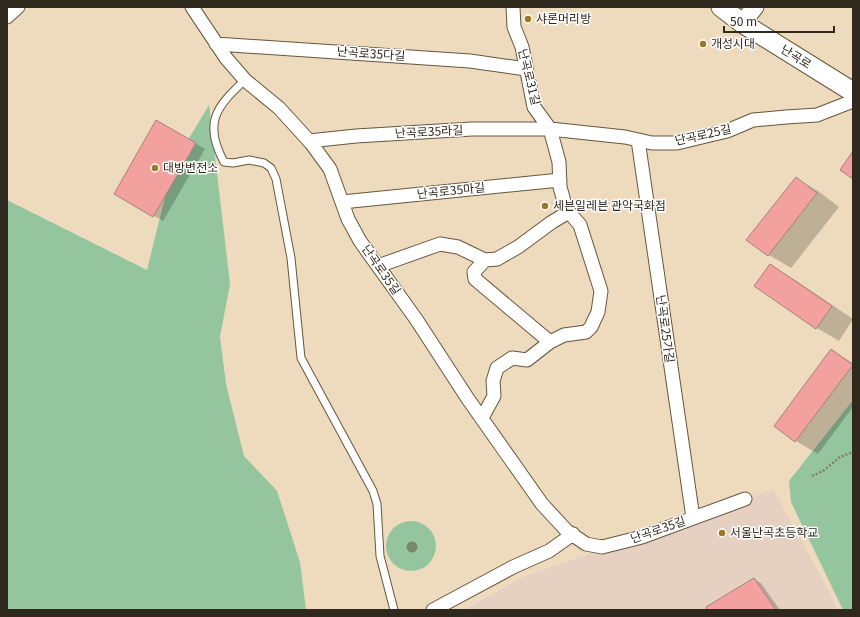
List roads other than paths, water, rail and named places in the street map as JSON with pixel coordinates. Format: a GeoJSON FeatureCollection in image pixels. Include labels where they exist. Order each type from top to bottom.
{"type":"FeatureCollection","features":[{"type":"Feature","properties":{"kind":"main road","name":"난곡로"},"geometry":{"type":"LineString","coordinates":[[721,7],[746,13],[853,78]]}},
{"type":"Feature","properties":{"kind":"main road","name":"난곡로"},"geometry":{"type":"LineString","coordinates":[[746,13],[853,92]]}},
{"type":"Feature","properties":{"kind":"street"},"geometry":{"type":"LineString","coordinates":[[7,17],[18,7]]}},
{"type":"Feature","properties":{"kind":"street","name":"난곡로35길"},"geometry":{"type":"LineString","coordinates":[[192,7],[226,58],[245,80],[279,108],[309,141],[330,169],[348,219],[360,241],[416,319],[542,504],[567,531],[586,544],[602,547],[642,537],[745,499]]}},
{"type":"Feature","properties":{"kind":"street","name":"난곡로31길"},"geometry":{"type":"LineString","coordinates":[[482,418],[494,396],[494,381],[497,368],[512,358],[527,360],[550,342],[564,335],[586,332],[591,327],[598,312],[601,291],[580,224],[569,212],[567,212],[560,187],[559,162],[550,128],[534,107],[522,47],[514,27],[512,7]]}},
{"type":"Feature","properties":{"kind":"street","name":"난곡로35다길"},"geometry":{"type":"LineString","coordinates":[[216,44],[470,61],[526,69]]}},
{"type":"Feature","properties":{"kind":"street","name":"난곡로25길"},"geometry":{"type":"LineString","coordinates":[[550,128],[591,132],[652,143],[677,143],[727,131],[753,120],[786,116],[817,116],[853,101]]}},
{"type":"Feature","properties":{"kind":"street","name":"난곡로35라길"},"geometry":{"type":"LineString","coordinates":[[309,141],[356,136],[472,129],[550,128]]}},
{"type":"Feature","properties":{"kind":"street","name":"난곡로25가길"},"geometry":{"type":"LineString","coordinates":[[638,140],[693,518]]}},
{"type":"Feature","properties":{"kind":"street","name":"난곡로35마길"},"geometry":{"type":"LineString","coordinates":[[342,202],[560,180]]}},
{"type":"Feature","properties":{"kind":"street"},"geometry":{"type":"LineString","coordinates":[[378,266],[440,244],[458,247],[485,260],[497,259],[518,247],[552,222],[569,212]]}},
{"type":"Feature","properties":{"kind":"street"},"geometry":{"type":"LineString","coordinates":[[485,260],[474,272],[475,279],[550,342]]}},
{"type":"Feature","properties":{"kind":"street"},"geometry":{"type":"LineString","coordinates":[[433,610],[513,567],[549,551],[573,534]]}},
{"type":"Feature","properties":{"kind":"lane"},"geometry":{"type":"LineString","coordinates":[[245,80],[230,94],[217,110],[213,135],[224,162],[233,163],[250,160],[264,163],[271,168],[276,179],[291,258],[301,358],[374,491],[377,504],[380,556],[394,610]]}},
{"type":"Feature","properties":{"kind":"place","name":"샤론머리방"},"geometry":{"type":"Point","coordinates":[528,19]}},
{"type":"Feature","properties":{"kind":"place","name":"개성시대"},"geometry":{"type":"Point","coordinates":[703,44]}},
{"type":"Feature","properties":{"kind":"place","name":"대방변전소"},"geometry":{"type":"Point","coordinates":[155,168]}},
{"type":"Feature","properties":{"kind":"place","name":"세븐일레븐 관악국화점"},"geometry":{"type":"Point","coordinates":[545,206]}},
{"type":"Feature","properties":{"kind":"place","name":"서울난곡초등학교"},"geometry":{"type":"Point","coordinates":[722,533]}}]}
